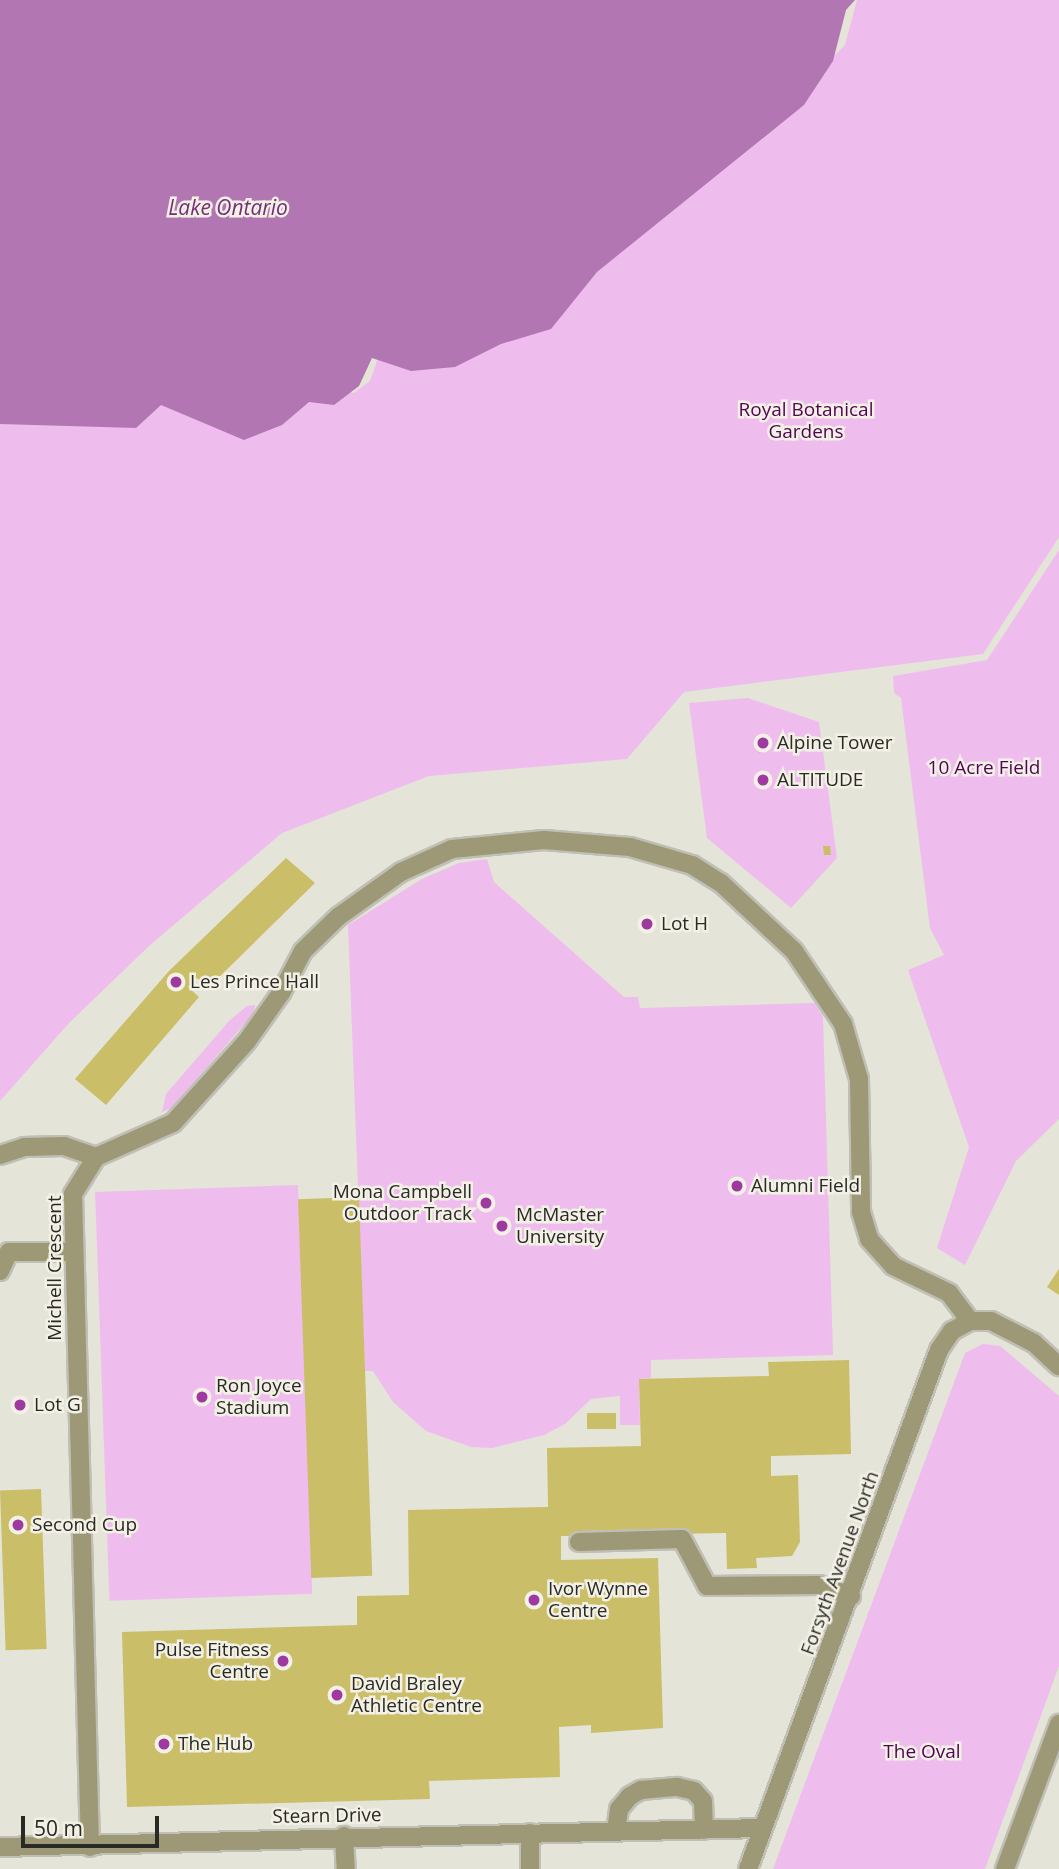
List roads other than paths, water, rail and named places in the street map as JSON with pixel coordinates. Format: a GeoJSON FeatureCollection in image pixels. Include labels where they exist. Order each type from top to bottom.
{"type":"FeatureCollection","features":[{"type":"Feature","properties":{"kind":"street"},"geometry":{"type":"LineString","coordinates":[[0,1155],[24,1147],[64,1146],[96,1157],[173,1123],[247,1041],[281,993],[303,951],[320,934],[401,872],[453,849],[544,840],[630,847],[692,865],[721,883],[776,932],[832,1003],[850,1042],[859,1079],[861,1212],[869,1238],[892,1266],[949,1293],[970,1321],[1010,1327],[1059,1366]]}},
{"type":"Feature","properties":{"kind":"street","name":"Michell Crescent"},"geometry":{"type":"LineString","coordinates":[[90,1847],[73,1194],[96,1157]]}},
{"type":"Feature","properties":{"kind":"street"},"geometry":{"type":"LineString","coordinates":[[0,1271],[9,1252],[74,1252]]}},
{"type":"Feature","properties":{"kind":"street","name":"Forsyth Avenue North"},"geometry":{"type":"LineString","coordinates":[[748,1869],[851,1596],[939,1350],[951,1331],[970,1321]]}},
{"type":"Feature","properties":{"kind":"street"},"geometry":{"type":"LineString","coordinates":[[579,1542],[682,1539],[707,1586],[819,1585],[851,1596]]}},
{"type":"Feature","properties":{"kind":"street"},"geometry":{"type":"LineString","coordinates":[[1005,1869],[1059,1724]]}},
{"type":"Feature","properties":{"kind":"street"},"geometry":{"type":"LineString","coordinates":[[616,1831],[619,1809],[630,1796],[641,1790],[677,1787],[694,1791],[703,1801],[705,1830]]}},
{"type":"Feature","properties":{"kind":"street","name":"Stearn Drive"},"geometry":{"type":"LineString","coordinates":[[0,1847],[90,1847],[344,1836],[762,1828]]}},
{"type":"Feature","properties":{"kind":"street"},"geometry":{"type":"LineString","coordinates":[[530,1833],[530,1869]]}},
{"type":"Feature","properties":{"kind":"street"},"geometry":{"type":"LineString","coordinates":[[344,1836],[346,1869]]}},
{"type":"Feature","properties":{"kind":"water","name":"Lake Ontario"},"geometry":{"type":"Polygon","coordinates":[[[0,0],[855,0],[846,10],[833,61],[804,105],[597,272],[551,329],[501,344],[455,367],[411,371],[372,358],[359,386],[334,405],[309,402],[282,425],[244,440],[161,405],[136,428],[0,424],[0,0]]]}},
{"type":"Feature","properties":{"kind":"place","name":"Alpine Tower"},"geometry":{"type":"Point","coordinates":[763,743]}},
{"type":"Feature","properties":{"kind":"place","name":"ALTITUDE"},"geometry":{"type":"Point","coordinates":[763,780]}},
{"type":"Feature","properties":{"kind":"place","name":"Lot H"},"geometry":{"type":"Point","coordinates":[647,924]}},
{"type":"Feature","properties":{"kind":"place","name":"Les Prince Hall"},"geometry":{"type":"Point","coordinates":[176,982]}},
{"type":"Feature","properties":{"kind":"place","name":"Alumni Field"},"geometry":{"type":"Point","coordinates":[737,1186]}},
{"type":"Feature","properties":{"kind":"place","name":"Mona Campbell Outdoor Track"},"geometry":{"type":"Point","coordinates":[486,1203]}},
{"type":"Feature","properties":{"kind":"place","name":"McMaster University"},"geometry":{"type":"Point","coordinates":[502,1226]}},
{"type":"Feature","properties":{"kind":"place","name":"Ron Joyce Stadium"},"geometry":{"type":"Point","coordinates":[202,1397]}},
{"type":"Feature","properties":{"kind":"place","name":"Lot G"},"geometry":{"type":"Point","coordinates":[20,1405]}},
{"type":"Feature","properties":{"kind":"place","name":"Second Cup"},"geometry":{"type":"Point","coordinates":[18,1525]}},
{"type":"Feature","properties":{"kind":"place","name":"Ivor Wynne Centre"},"geometry":{"type":"Point","coordinates":[534,1600]}},
{"type":"Feature","properties":{"kind":"place","name":"Pulse Fitness Centre"},"geometry":{"type":"Point","coordinates":[283,1661]}},
{"type":"Feature","properties":{"kind":"place","name":"David Braley Athletic Centre"},"geometry":{"type":"Point","coordinates":[337,1695]}},
{"type":"Feature","properties":{"kind":"place","name":"The Hub"},"geometry":{"type":"Point","coordinates":[164,1744]}},
{"type":"Feature","properties":{"kind":"park label","name":"Royal Botanical Gardens"},"geometry":{"type":"Point","coordinates":[806,421]}},
{"type":"Feature","properties":{"kind":"park label","name":"10 Acre Field"},"geometry":{"type":"Point","coordinates":[984,768]}},
{"type":"Feature","properties":{"kind":"park label","name":"The Oval"},"geometry":{"type":"Point","coordinates":[922,1752]}}]}
